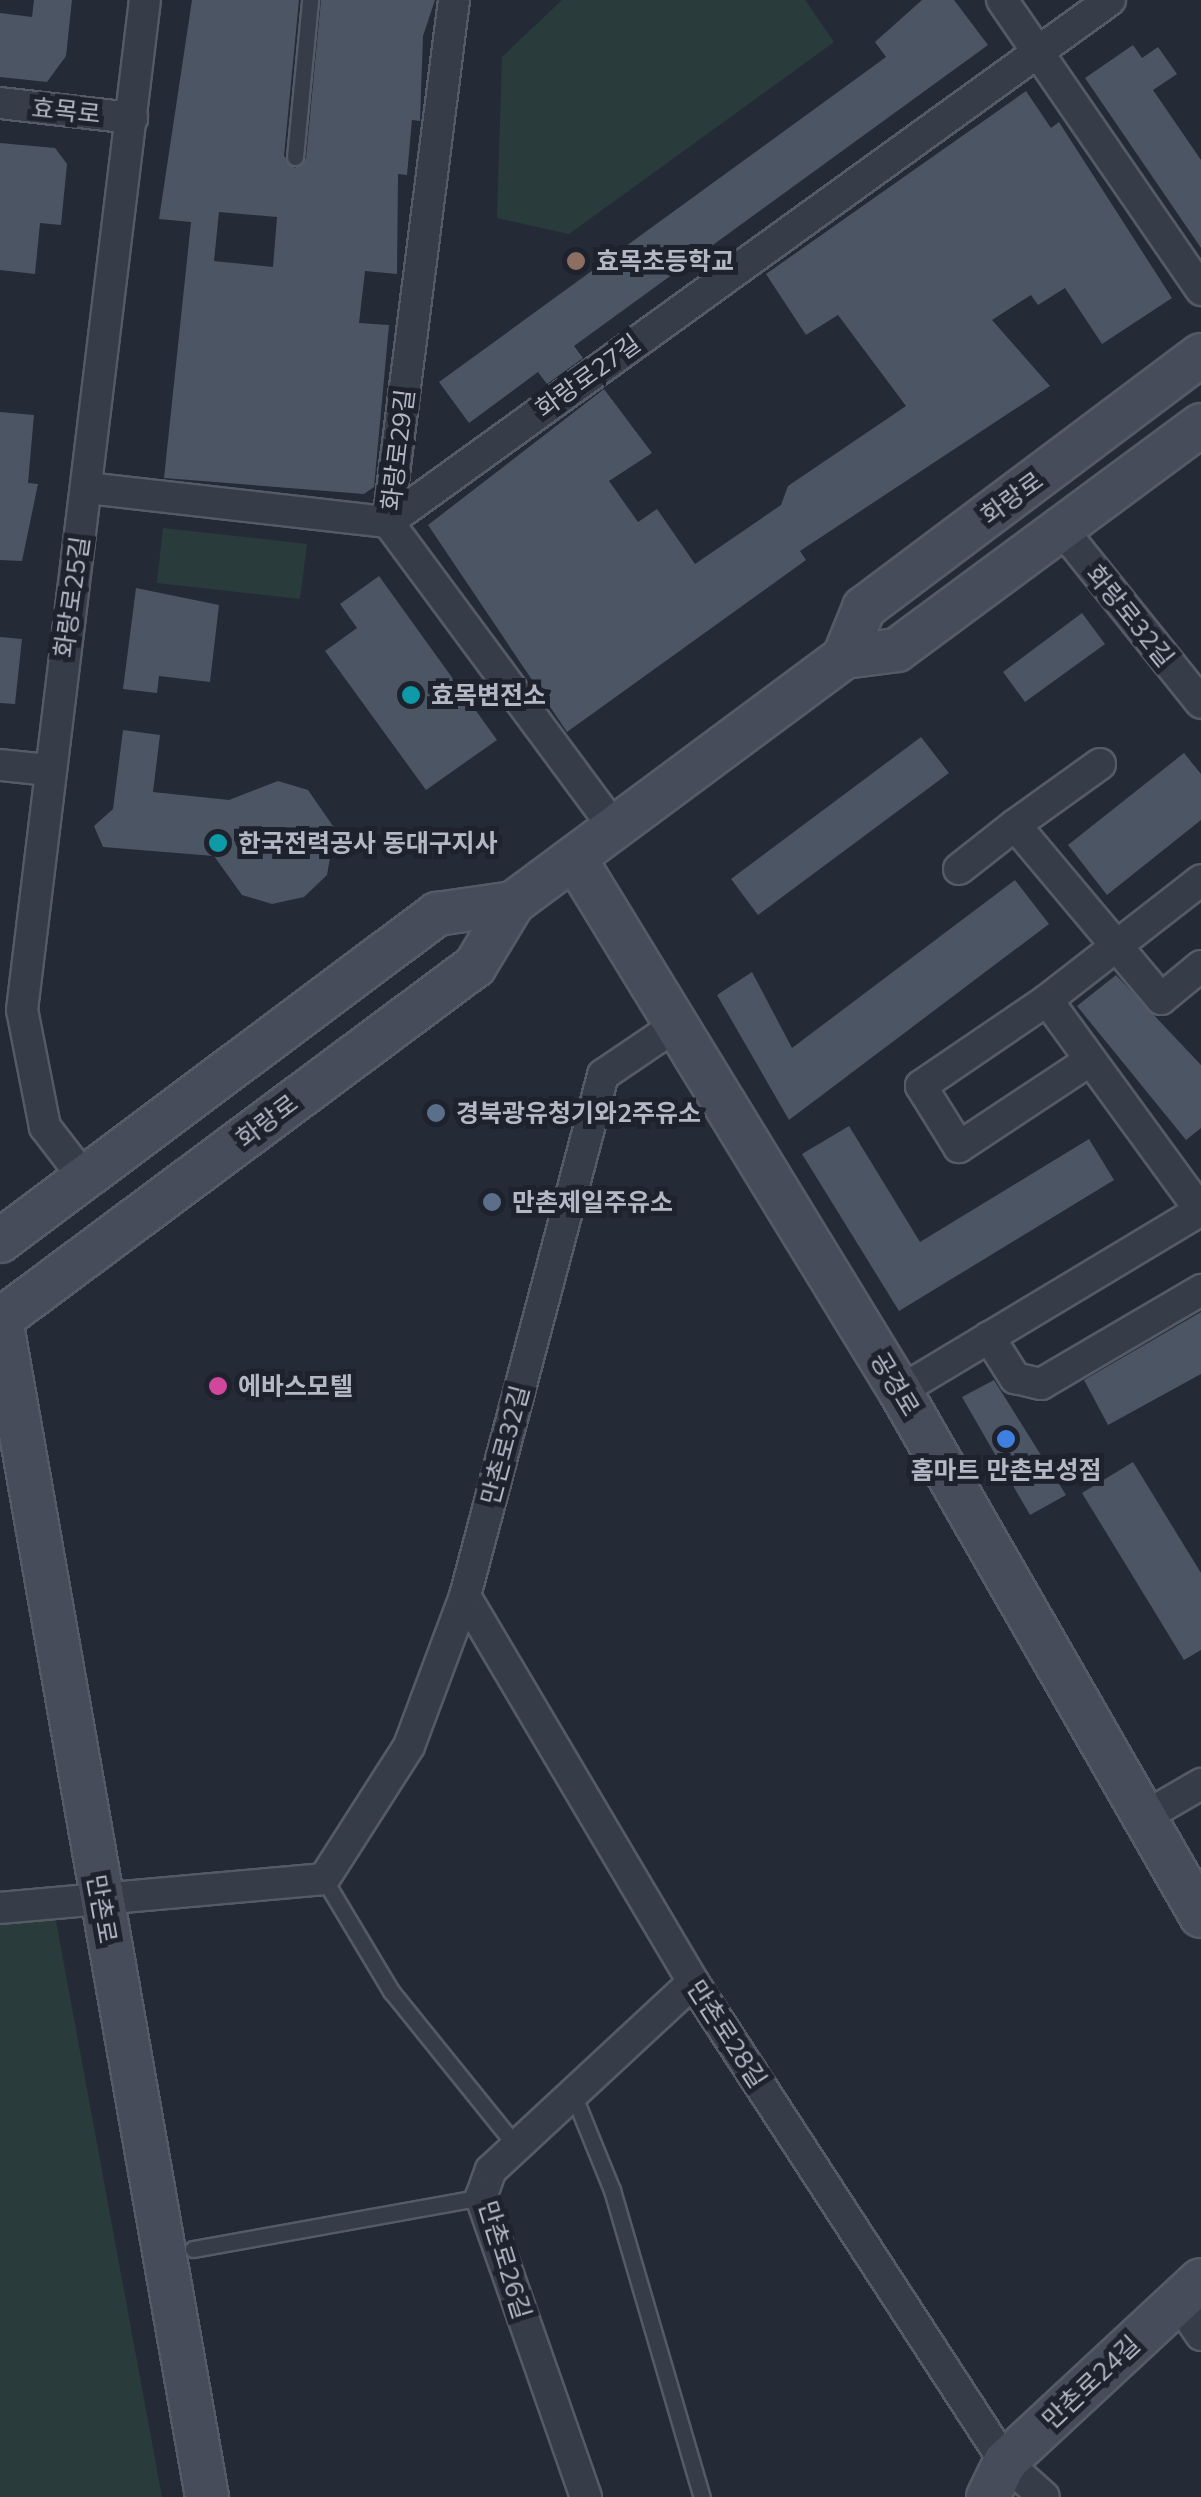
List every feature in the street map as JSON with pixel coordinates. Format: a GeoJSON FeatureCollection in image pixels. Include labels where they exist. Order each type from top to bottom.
{"type":"FeatureCollection","features":[{"type":"Feature","properties":{"kind":"main road","name":"화랑로"},"geometry":{"type":"LineString","coordinates":[[844,658],[864,608],[1201,355]]}},
{"type":"Feature","properties":{"kind":"main road","name":"화랑로"},"geometry":{"type":"LineString","coordinates":[[1,1320],[475,966],[513,903],[844,658],[896,650],[1201,425]]}},
{"type":"Feature","properties":{"kind":"main road","name":"공경로"},"geometry":{"type":"LineString","coordinates":[[575,859],[900,1391],[1201,1916]]}},
{"type":"Feature","properties":{"kind":"main road","name":"화랑로"},"geometry":{"type":"LineString","coordinates":[[0,1241],[437,914],[513,903]]}},
{"type":"Feature","properties":{"kind":"main road","name":"만촌로"},"geometry":{"type":"LineString","coordinates":[[1,1320],[207,2497]]}},
{"type":"Feature","properties":{"kind":"main road","name":"만촌로24길"},"geometry":{"type":"LineString","coordinates":[[996,2480],[1193,2305]]}},
{"type":"Feature","properties":{"kind":"street","name":"화랑로25길"},"geometry":{"type":"LineString","coordinates":[[85,1179],[45,1127],[26,1059],[26,936],[88,488],[145,0]]}},
{"type":"Feature","properties":{"kind":"street","name":"화랑로29길"},"geometry":{"type":"LineString","coordinates":[[454,0],[388,522],[615,829]]}},
{"type":"Feature","properties":{"kind":"street"},"geometry":{"type":"LineString","coordinates":[[1002,0],[1034,57],[1201,290]]}},
{"type":"Feature","properties":{"kind":"street","name":"화랑로27길"},"geometry":{"type":"LineString","coordinates":[[388,522],[1110,0]]}},
{"type":"Feature","properties":{"kind":"street","name":"효목로"},"geometry":{"type":"LineString","coordinates":[[0,104],[132,118]]}},
{"type":"Feature","properties":{"kind":"street"},"geometry":{"type":"LineString","coordinates":[[88,488],[388,522]]}},
{"type":"Feature","properties":{"kind":"street","name":"화랑로32길"},"geometry":{"type":"LineString","coordinates":[[1061,528],[1201,702]]}},
{"type":"Feature","properties":{"kind":"street"},"geometry":{"type":"LineString","coordinates":[[0,764],[48,770]]}},
{"type":"Feature","properties":{"kind":"street"},"geometry":{"type":"LineString","coordinates":[[959,870],[1100,764]]}},
{"type":"Feature","properties":{"kind":"street"},"geometry":{"type":"LineString","coordinates":[[1015,825],[1161,1000],[1201,966]]}},
{"type":"Feature","properties":{"kind":"street"},"geometry":{"type":"LineString","coordinates":[[1089,1061],[959,1147],[921,1086],[1047,1000],[1201,880]]}},
{"type":"Feature","properties":{"kind":"street"},"geometry":{"type":"LineString","coordinates":[[900,1391],[1201,1211],[1047,1000]]}},
{"type":"Feature","properties":{"kind":"street","name":"만촌로32길"},"geometry":{"type":"LineString","coordinates":[[324,1879],[409,1746],[465,1596],[603,1075],[678,1024]]}},
{"type":"Feature","properties":{"kind":"street"},"geometry":{"type":"LineString","coordinates":[[989,1337],[1015,1378],[1041,1384],[1201,1290]]}},
{"type":"Feature","properties":{"kind":"street","name":"만촌로28길"},"geometry":{"type":"LineString","coordinates":[[465,1596],[693,1982],[996,2480]]}},
{"type":"Feature","properties":{"kind":"street"},"geometry":{"type":"LineString","coordinates":[[1144,1818],[1201,1784]]}},
{"type":"Feature","properties":{"kind":"street"},"geometry":{"type":"LineString","coordinates":[[0,1908],[324,1879]]}},
{"type":"Feature","properties":{"kind":"street","name":"만촌로26길"},"geometry":{"type":"LineString","coordinates":[[586,2497],[481,2198],[491,2170],[693,1982]]}},
{"type":"Feature","properties":{"kind":"street"},"geometry":{"type":"LineString","coordinates":[[996,2480],[1044,2497]]}},
{"type":"Feature","properties":{"kind":"lane"},"geometry":{"type":"LineString","coordinates":[[295,157],[310,0]]}},
{"type":"Feature","properties":{"kind":"lane"},"geometry":{"type":"LineString","coordinates":[[324,1879],[390,1991],[516,2146]]}},
{"type":"Feature","properties":{"kind":"lane"},"geometry":{"type":"LineString","coordinates":[[573,2094],[612,2190],[702,2497]]}},
{"type":"Feature","properties":{"kind":"lane"},"geometry":{"type":"LineString","coordinates":[[193,2249],[481,2198]]}},
{"type":"Feature","properties":{"kind":"shaded area"},"geometry":{"type":"Polygon","coordinates":[[[562,0],[805,0],[834,42],[569,234],[497,218],[502,57],[562,0]]]}},
{"type":"Feature","properties":{"kind":"shaded area"},"geometry":{"type":"Polygon","coordinates":[[[163,528],[307,544],[300,599],[157,583],[163,528]]]}},
{"type":"Feature","properties":{"kind":"shaded area"},"geometry":{"type":"Polygon","coordinates":[[[54,1910],[162,2497],[0,2497],[0,1916],[54,1910]]]}},
{"type":"Feature","properties":{"kind":"building"},"geometry":{"type":"Polygon","coordinates":[[[34,0],[72,0],[66,56],[47,82],[0,77],[0,13],[32,17],[34,0]]]}},
{"type":"Feature","properties":{"kind":"building"},"geometry":{"type":"Polygon","coordinates":[[[192,0],[299,0],[284,156],[295,168],[306,158],[321,0],[435,0],[423,36],[420,121],[412,120],[407,175],[398,174],[397,274],[365,271],[359,323],[389,325],[374,487],[364,494],[164,478],[191,222],[159,219],[192,0]],[[219,212],[214,261],[273,267],[277,217],[219,212]]]}},
{"type":"Feature","properties":{"kind":"building"},"geometry":{"type":"Polygon","coordinates":[[[922,0],[954,0],[988,45],[574,346],[583,358],[547,384],[538,372],[469,423],[439,382],[886,57],[875,42],[922,0]]]}},
{"type":"Feature","properties":{"kind":"building"},"geometry":{"type":"Polygon","coordinates":[[[1133,45],[1142,58],[1158,47],[1177,74],[1153,90],[1201,160],[1201,248],[1085,78],[1133,45]]]}},
{"type":"Feature","properties":{"kind":"building"},"geometry":{"type":"Polygon","coordinates":[[[1026,91],[1051,128],[1059,122],[1172,298],[1102,344],[1065,288],[1038,305],[1031,295],[992,320],[1050,386],[800,551],[806,560],[567,732],[428,525],[604,389],[652,453],[609,481],[638,522],[657,509],[695,564],[781,505],[788,486],[906,406],[838,315],[806,335],[766,274],[1026,91]]]}},
{"type":"Feature","properties":{"kind":"building"},"geometry":{"type":"Polygon","coordinates":[[[0,143],[55,148],[67,164],[61,225],[40,223],[35,274],[0,270],[0,143]]]}},
{"type":"Feature","properties":{"kind":"building"},"geometry":{"type":"Polygon","coordinates":[[[0,412],[34,415],[28,483],[38,484],[22,561],[0,560],[0,412]]]}},
{"type":"Feature","properties":{"kind":"building","name":"효목변전소"},"geometry":{"type":"Polygon","coordinates":[[[379,576],[497,740],[426,790],[325,651],[357,628],[340,604],[379,576]]]}},
{"type":"Feature","properties":{"kind":"building"},"geometry":{"type":"Polygon","coordinates":[[[136,588],[219,605],[210,682],[159,676],[157,693],[123,689],[136,588]]]}},
{"type":"Feature","properties":{"kind":"building"},"geometry":{"type":"Polygon","coordinates":[[[1082,613],[1105,644],[1025,702],[1003,672],[1082,613]]]}},
{"type":"Feature","properties":{"kind":"building"},"geometry":{"type":"Polygon","coordinates":[[[0,637],[22,639],[15,704],[0,703],[0,637]]]}},
{"type":"Feature","properties":{"kind":"building","name":"한국전력공사 동대구지사"},"geometry":{"type":"Polygon","coordinates":[[[123,730],[160,735],[153,792],[229,800],[278,781],[308,790],[335,829],[327,875],[304,897],[272,904],[242,895],[214,856],[103,847],[94,826],[113,809],[123,730]]]}},
{"type":"Feature","properties":{"kind":"building"},"geometry":{"type":"Polygon","coordinates":[[[921,737],[949,773],[758,915],[731,879],[921,737]]]}},
{"type":"Feature","properties":{"kind":"building"},"geometry":{"type":"Polygon","coordinates":[[[1184,753],[1201,774],[1201,820],[1107,895],[1068,845],[1184,753]]]}},
{"type":"Feature","properties":{"kind":"building"},"geometry":{"type":"Polygon","coordinates":[[[1015,880],[1049,924],[789,1120],[717,995],[752,972],[792,1048],[1015,880]]]}},
{"type":"Feature","properties":{"kind":"building"},"geometry":{"type":"Polygon","coordinates":[[[1116,975],[1201,1065],[1201,1128],[1186,1140],[1077,1006],[1116,975]]]}},
{"type":"Feature","properties":{"kind":"building"},"geometry":{"type":"Polygon","coordinates":[[[849,1126],[920,1242],[1089,1139],[1114,1180],[899,1311],[802,1154],[849,1126]]]}},
{"type":"Feature","properties":{"kind":"building"},"geometry":{"type":"Polygon","coordinates":[[[1201,1312],[1201,1374],[1108,1425],[1084,1380],[1201,1312]]]}},
{"type":"Feature","properties":{"kind":"building"},"geometry":{"type":"Polygon","coordinates":[[[994,1380],[1066,1495],[1030,1515],[962,1397],[994,1380]]]}},
{"type":"Feature","properties":{"kind":"building"},"geometry":{"type":"Polygon","coordinates":[[[1133,1462],[1201,1573],[1201,1650],[1184,1660],[1082,1493],[1133,1462]]]}},
{"type":"Feature","properties":{"kind":"place","name":"효목초등학교"},"geometry":{"type":"Point","coordinates":[576,261]}},
{"type":"Feature","properties":{"kind":"place","name":"효목변전소"},"geometry":{"type":"Point","coordinates":[411,695]}},
{"type":"Feature","properties":{"kind":"place","name":"한국전력공사 동대구지사"},"geometry":{"type":"Point","coordinates":[218,843]}},
{"type":"Feature","properties":{"kind":"place","name":"경북광유청기와2주유소"},"geometry":{"type":"Point","coordinates":[436,1113]}},
{"type":"Feature","properties":{"kind":"place","name":"만촌제일주유소"},"geometry":{"type":"Point","coordinates":[492,1202]}},
{"type":"Feature","properties":{"kind":"place","name":"에바스모텔"},"geometry":{"type":"Point","coordinates":[218,1386]}},
{"type":"Feature","properties":{"kind":"place","name":"홈마트 만촌보성점"},"geometry":{"type":"Point","coordinates":[1006,1439]}}]}
